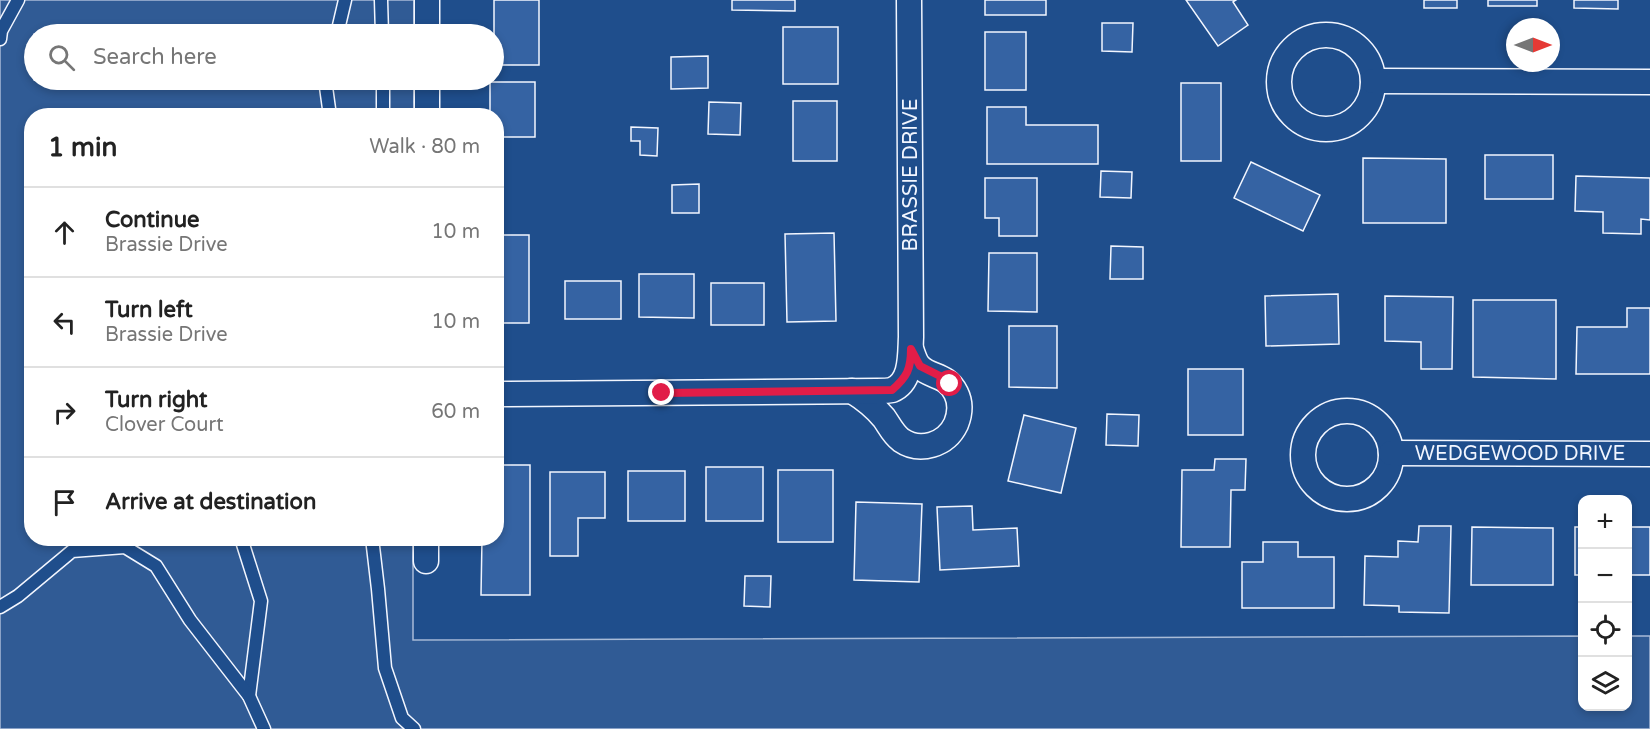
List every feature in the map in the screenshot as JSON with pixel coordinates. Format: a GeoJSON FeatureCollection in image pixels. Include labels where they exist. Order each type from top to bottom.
{"type":"FeatureCollection","features":[{"type":"Feature","properties":{"kind":"street"},"geometry":{"type":"LineString","coordinates":[[427,0],[427,24]]}},
{"type":"Feature","properties":{"kind":"street","name":"BRASSIE DRIVE"},"geometry":{"type":"LineString","coordinates":[[504,394],[852,392],[892,390],[905,379],[911,358],[909,0]]}},
{"type":"Feature","properties":{"kind":"street"},"geometry":{"type":"LineString","coordinates":[[1373,81],[1650,82]]}},
{"type":"Feature","properties":{"kind":"street"},"geometry":{"type":"LineString","coordinates":[[427,90],[427,108]]}},
{"type":"Feature","properties":{"kind":"street"},"geometry":{"type":"LineString","coordinates":[[852,392],[869,401],[899,439],[910,445],[922,447],[934,445],[945,438],[959,418],[960,406],[956,394],[950,384],[940,376],[920,366],[911,349]]}},
{"type":"Feature","properties":{"kind":"street","name":"WEDGEWOOD DRIVE"},"geometry":{"type":"LineString","coordinates":[[1391,453],[1650,454]]}},
{"type":"Feature","properties":{"kind":"lane"},"geometry":{"type":"LineString","coordinates":[[0,39],[18,0]]}},
{"type":"Feature","properties":{"kind":"lane"},"geometry":{"type":"LineString","coordinates":[[339,24],[345,0]]}},
{"type":"Feature","properties":{"kind":"lane"},"geometry":{"type":"LineString","coordinates":[[381,0],[382,24]]}},
{"type":"Feature","properties":{"kind":"lane"},"geometry":{"type":"LineString","coordinates":[[326,90],[329,108]]}},
{"type":"Feature","properties":{"kind":"lane"},"geometry":{"type":"LineString","coordinates":[[383,90],[383,108]]}},
{"type":"Feature","properties":{"kind":"lane"},"geometry":{"type":"LineString","coordinates":[[244,546],[261,601],[249,696]]}},
{"type":"Feature","properties":{"kind":"lane"},"geometry":{"type":"LineString","coordinates":[[373,546],[385,668],[402,718],[414,729]]}},
{"type":"Feature","properties":{"kind":"lane"},"geometry":{"type":"LineString","coordinates":[[0,608],[72,551],[125,547],[156,566],[190,620],[249,696],[264,729]]}},
{"type":"Feature","properties":{"kind":"shaded area"},"geometry":{"type":"Polygon","coordinates":[[[0,0],[414,0],[414,24],[24,24],[24,90],[414,90],[414,108],[24,108],[24,546],[413,546],[413,640],[1578,636],[1578,711],[1632,711],[1632,636],[1650,636],[1650,729],[0,729],[0,0]]]}},
{"type":"Feature","properties":{"kind":"building"},"geometry":{"type":"Polygon","coordinates":[[[494,0],[539,0],[539,65],[504,65],[504,24],[494,24],[494,0]]]}},
{"type":"Feature","properties":{"kind":"building"},"geometry":{"type":"Polygon","coordinates":[[[732,0],[795,0],[795,11],[732,10],[732,0]]]}},
{"type":"Feature","properties":{"kind":"building"},"geometry":{"type":"Polygon","coordinates":[[[985,0],[1046,0],[1046,15],[985,15],[985,0]]]}},
{"type":"Feature","properties":{"kind":"building"},"geometry":{"type":"Polygon","coordinates":[[[1186,0],[1236,0],[1233,2],[1248,25],[1218,46],[1186,0]]]}},
{"type":"Feature","properties":{"kind":"building"},"geometry":{"type":"Polygon","coordinates":[[[1424,0],[1457,0],[1457,8],[1424,8],[1424,0]]]}},
{"type":"Feature","properties":{"kind":"building"},"geometry":{"type":"Polygon","coordinates":[[[1488,0],[1537,0],[1537,6],[1488,6],[1488,0]]]}},
{"type":"Feature","properties":{"kind":"building"},"geometry":{"type":"Polygon","coordinates":[[[1574,0],[1618,0],[1618,9],[1574,8],[1574,0]]]}},
{"type":"Feature","properties":{"kind":"building"},"geometry":{"type":"Polygon","coordinates":[[[1102,23],[1133,23],[1132,52],[1102,51],[1102,23]]]}},
{"type":"Feature","properties":{"kind":"building"},"geometry":{"type":"Polygon","coordinates":[[[783,27],[838,27],[838,84],[783,84],[783,27]]]}},
{"type":"Feature","properties":{"kind":"building"},"geometry":{"type":"Polygon","coordinates":[[[985,32],[1026,32],[1026,90],[985,90],[985,32]]]}},
{"type":"Feature","properties":{"kind":"building"},"geometry":{"type":"Polygon","coordinates":[[[708,56],[708,88],[671,89],[671,57],[708,56]]]}},
{"type":"Feature","properties":{"kind":"building"},"geometry":{"type":"Polygon","coordinates":[[[504,82],[535,82],[535,137],[504,137],[504,108],[490,108],[490,90],[504,90],[504,82]]]}},
{"type":"Feature","properties":{"kind":"building"},"geometry":{"type":"Polygon","coordinates":[[[1181,83],[1221,83],[1221,161],[1181,161],[1181,83]]]}},
{"type":"Feature","properties":{"kind":"building"},"geometry":{"type":"Polygon","coordinates":[[[793,101],[837,101],[837,161],[793,161],[793,101]]]}},
{"type":"Feature","properties":{"kind":"building"},"geometry":{"type":"Polygon","coordinates":[[[709,102],[741,103],[740,135],[708,134],[709,102]]]}},
{"type":"Feature","properties":{"kind":"building"},"geometry":{"type":"Polygon","coordinates":[[[987,107],[1026,107],[1026,125],[1098,125],[1098,164],[987,164],[987,107]]]}},
{"type":"Feature","properties":{"kind":"building"},"geometry":{"type":"Polygon","coordinates":[[[631,127],[658,128],[657,156],[640,155],[640,141],[631,141],[631,127]]]}},
{"type":"Feature","properties":{"kind":"building"},"geometry":{"type":"Polygon","coordinates":[[[1485,155],[1553,155],[1553,199],[1485,199],[1485,155]]]}},
{"type":"Feature","properties":{"kind":"building"},"geometry":{"type":"Polygon","coordinates":[[[1363,158],[1446,159],[1446,223],[1363,223],[1363,158]]]}},
{"type":"Feature","properties":{"kind":"building"},"geometry":{"type":"Polygon","coordinates":[[[1251,162],[1320,195],[1303,231],[1234,198],[1251,162]]]}},
{"type":"Feature","properties":{"kind":"building"},"geometry":{"type":"Polygon","coordinates":[[[1101,171],[1132,172],[1131,198],[1100,197],[1101,171]]]}},
{"type":"Feature","properties":{"kind":"building"},"geometry":{"type":"Polygon","coordinates":[[[1576,176],[1650,178],[1650,220],[1641,219],[1641,234],[1603,233],[1603,212],[1575,211],[1576,176]]]}},
{"type":"Feature","properties":{"kind":"building"},"geometry":{"type":"Polygon","coordinates":[[[985,178],[1037,178],[1037,236],[999,236],[999,218],[985,218],[985,178]]]}},
{"type":"Feature","properties":{"kind":"building"},"geometry":{"type":"Polygon","coordinates":[[[699,184],[699,213],[672,213],[672,185],[699,184]]]}},
{"type":"Feature","properties":{"kind":"building"},"geometry":{"type":"Polygon","coordinates":[[[834,233],[836,321],[787,322],[785,234],[834,233]]]}},
{"type":"Feature","properties":{"kind":"building"},"geometry":{"type":"Polygon","coordinates":[[[504,235],[529,235],[529,323],[504,323],[504,235]]]}},
{"type":"Feature","properties":{"kind":"building"},"geometry":{"type":"Polygon","coordinates":[[[1111,246],[1143,247],[1143,279],[1110,279],[1111,246]]]}},
{"type":"Feature","properties":{"kind":"building"},"geometry":{"type":"Polygon","coordinates":[[[989,253],[1037,253],[1037,312],[988,311],[989,253]]]}},
{"type":"Feature","properties":{"kind":"building"},"geometry":{"type":"Polygon","coordinates":[[[639,274],[694,274],[694,318],[639,317],[639,274]]]}},
{"type":"Feature","properties":{"kind":"building"},"geometry":{"type":"Polygon","coordinates":[[[565,281],[621,281],[621,319],[565,319],[565,281]]]}},
{"type":"Feature","properties":{"kind":"building"},"geometry":{"type":"Polygon","coordinates":[[[711,283],[764,283],[764,325],[711,325],[711,283]]]}},
{"type":"Feature","properties":{"kind":"building"},"geometry":{"type":"Polygon","coordinates":[[[1338,294],[1339,344],[1266,346],[1265,296],[1338,294]]]}},
{"type":"Feature","properties":{"kind":"building"},"geometry":{"type":"Polygon","coordinates":[[[1385,296],[1453,297],[1452,369],[1421,369],[1421,342],[1385,341],[1385,296]]]}},
{"type":"Feature","properties":{"kind":"building"},"geometry":{"type":"Polygon","coordinates":[[[1473,300],[1556,300],[1556,379],[1473,377],[1473,300]]]}},
{"type":"Feature","properties":{"kind":"building"},"geometry":{"type":"Polygon","coordinates":[[[1627,308],[1650,308],[1650,374],[1576,374],[1577,327],[1627,327],[1627,308]]]}},
{"type":"Feature","properties":{"kind":"building"},"geometry":{"type":"Polygon","coordinates":[[[1009,326],[1057,326],[1057,388],[1009,387],[1009,326]]]}},
{"type":"Feature","properties":{"kind":"building"},"geometry":{"type":"Polygon","coordinates":[[[1188,369],[1243,369],[1243,435],[1188,435],[1188,369]]]}},
{"type":"Feature","properties":{"kind":"building"},"geometry":{"type":"Polygon","coordinates":[[[1107,414],[1139,415],[1138,446],[1106,445],[1107,414]]]}},
{"type":"Feature","properties":{"kind":"building"},"geometry":{"type":"Polygon","coordinates":[[[1024,415],[1076,428],[1061,493],[1008,481],[1024,415]]]}},
{"type":"Feature","properties":{"kind":"building"},"geometry":{"type":"Polygon","coordinates":[[[1215,459],[1246,459],[1245,490],[1231,490],[1230,547],[1181,547],[1182,470],[1214,470],[1215,459]]]}},
{"type":"Feature","properties":{"kind":"building"},"geometry":{"type":"Polygon","coordinates":[[[504,465],[530,465],[530,595],[481,595],[482,546],[504,546],[504,465]]]}},
{"type":"Feature","properties":{"kind":"building"},"geometry":{"type":"Polygon","coordinates":[[[706,467],[763,467],[763,521],[706,521],[706,467]]]}},
{"type":"Feature","properties":{"kind":"building"},"geometry":{"type":"Polygon","coordinates":[[[778,470],[833,470],[833,542],[778,542],[778,470]]]}},
{"type":"Feature","properties":{"kind":"building"},"geometry":{"type":"Polygon","coordinates":[[[628,471],[685,471],[685,521],[628,521],[628,471]]]}},
{"type":"Feature","properties":{"kind":"building"},"geometry":{"type":"Polygon","coordinates":[[[550,472],[605,472],[605,518],[578,518],[578,556],[550,556],[550,472]]]}},
{"type":"Feature","properties":{"kind":"building"},"geometry":{"type":"Polygon","coordinates":[[[856,502],[922,504],[919,582],[854,580],[856,502]]]}},
{"type":"Feature","properties":{"kind":"building"},"geometry":{"type":"Polygon","coordinates":[[[972,506],[973,530],[1017,528],[1019,566],[940,570],[937,507],[972,506]]]}},
{"type":"Feature","properties":{"kind":"building"},"geometry":{"type":"Polygon","coordinates":[[[1419,526],[1451,526],[1449,613],[1399,612],[1399,606],[1364,605],[1365,556],[1398,557],[1398,541],[1418,542],[1419,526]]]}},
{"type":"Feature","properties":{"kind":"building"},"geometry":{"type":"Polygon","coordinates":[[[1472,527],[1553,528],[1553,585],[1471,585],[1472,527]]]}},
{"type":"Feature","properties":{"kind":"building"},"geometry":{"type":"Polygon","coordinates":[[[1575,527],[1578,527],[1578,575],[1575,575],[1575,527]]]}},
{"type":"Feature","properties":{"kind":"building"},"geometry":{"type":"Polygon","coordinates":[[[1632,527],[1650,527],[1650,575],[1632,575],[1632,527]]]}},
{"type":"Feature","properties":{"kind":"building"},"geometry":{"type":"Polygon","coordinates":[[[1263,542],[1298,542],[1298,557],[1334,557],[1334,608],[1242,608],[1242,562],[1263,562],[1263,542]]]}},
{"type":"Feature","properties":{"kind":"building"},"geometry":{"type":"Polygon","coordinates":[[[745,576],[771,576],[770,607],[744,606],[745,576]]]}},
{"type":"Feature","properties":{"kind":"route"},"geometry":{"type":"LineString","coordinates":[[662,393],[892,390],[905,379],[911,349],[920,366],[950,384]]}}]}
